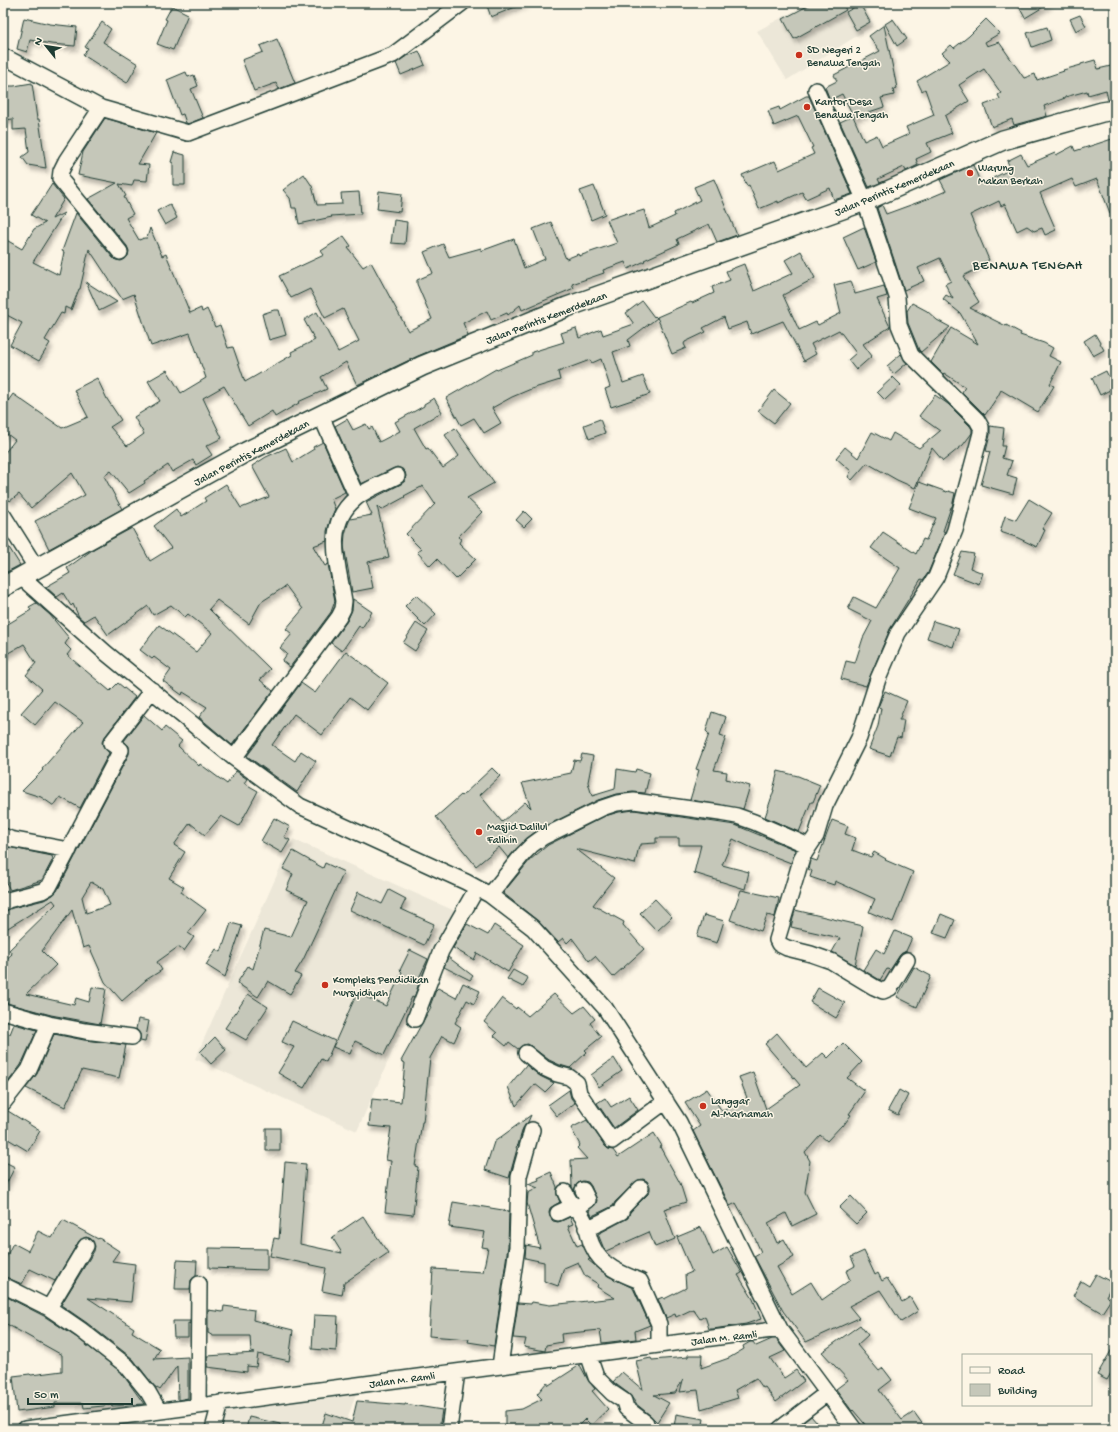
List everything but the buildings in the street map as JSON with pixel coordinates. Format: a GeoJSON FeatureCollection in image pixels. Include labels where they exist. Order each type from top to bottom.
{"type":"FeatureCollection","features":[{"type":"Feature","properties":{"kind":"main road","name":"Jalan Perintis Kemerdekaan"},"geometry":{"type":"LineString","coordinates":[[3,587],[246,452],[422,366],[567,307],[866,201],[1003,140],[1102,112],[1115,110]]}},
{"type":"Feature","properties":{"kind":"street"},"geometry":{"type":"LineString","coordinates":[[3,56],[101,108],[188,133],[393,55],[462,3]]}},
{"type":"Feature","properties":{"kind":"street"},"geometry":{"type":"LineString","coordinates":[[816,90],[866,201],[897,297],[899,325],[911,354],[977,420],[981,426],[981,433],[954,530],[936,577],[898,633],[878,679],[859,738],[825,806],[816,836],[802,857],[777,940],[779,944],[787,948],[832,961],[883,991],[890,988],[907,960]]}},
{"type":"Feature","properties":{"kind":"street"},"geometry":{"type":"LineString","coordinates":[[101,108],[66,161],[60,172],[60,179],[120,252]]}},
{"type":"Feature","properties":{"kind":"street"},"geometry":{"type":"LineString","coordinates":[[321,416],[357,497]]}},
{"type":"Feature","properties":{"kind":"street"},"geometry":{"type":"LineString","coordinates":[[234,758],[339,618],[344,609],[335,544],[336,526],[342,513],[357,497],[397,476]]}},
{"type":"Feature","properties":{"kind":"street"},"geometry":{"type":"LineString","coordinates":[[3,515],[29,573],[106,654],[234,758],[300,806],[483,891],[533,928],[605,1008],[666,1101],[679,1122],[780,1329],[854,1429]]}},
{"type":"Feature","properties":{"kind":"street"},"geometry":{"type":"LineString","coordinates":[[5,897],[42,891],[49,887],[121,750],[111,743],[152,690]]}},
{"type":"Feature","properties":{"kind":"street"},"geometry":{"type":"LineString","coordinates":[[415,1019],[441,952],[483,891],[532,845],[543,837],[602,808],[617,803],[634,801],[737,816],[809,846]]}},
{"type":"Feature","properties":{"kind":"street"},"geometry":{"type":"LineString","coordinates":[[3,836],[10,839],[69,850]]}},
{"type":"Feature","properties":{"kind":"street"},"geometry":{"type":"LineString","coordinates":[[3,1011],[49,1024],[85,1031],[132,1037]]}},
{"type":"Feature","properties":{"kind":"street"},"geometry":{"type":"LineString","coordinates":[[3,1103],[29,1070],[49,1024]]}},
{"type":"Feature","properties":{"kind":"street"},"geometry":{"type":"LineString","coordinates":[[526,1053],[544,1068],[557,1074],[570,1076],[577,1084],[579,1093],[612,1141],[666,1101]]}},
{"type":"Feature","properties":{"kind":"street"},"geometry":{"type":"LineString","coordinates":[[500,1366],[517,1246],[520,1176],[532,1130]]}},
{"type":"Feature","properties":{"kind":"street"},"geometry":{"type":"LineString","coordinates":[[586,1228],[595,1226],[622,1212],[622,1208],[641,1188]]}},
{"type":"Feature","properties":{"kind":"street"},"geometry":{"type":"LineString","coordinates":[[558,1213],[573,1206],[578,1207],[588,1200],[583,1190]]}},
{"type":"Feature","properties":{"kind":"street"},"geometry":{"type":"LineString","coordinates":[[565,1192],[569,1202],[583,1218],[593,1248],[603,1262],[618,1272],[640,1281],[659,1324],[658,1345]]}},
{"type":"Feature","properties":{"kind":"street"},"geometry":{"type":"LineString","coordinates":[[50,1308],[86,1246]]}},
{"type":"Feature","properties":{"kind":"street"},"geometry":{"type":"LineString","coordinates":[[198,1406],[199,1284]]}},
{"type":"Feature","properties":{"kind":"street"},"geometry":{"type":"LineString","coordinates":[[3,1285],[50,1308],[127,1366],[148,1392],[159,1411]]}},
{"type":"Feature","properties":{"kind":"street","name":"Jalan M. Ramli"},"geometry":{"type":"LineString","coordinates":[[25,1429],[121,1423],[159,1411],[780,1329]]}},
{"type":"Feature","properties":{"kind":"street"},"geometry":{"type":"LineString","coordinates":[[588,1354],[596,1377],[607,1389],[624,1401],[626,1408],[646,1423]]}},
{"type":"Feature","properties":{"kind":"street"},"geometry":{"type":"LineString","coordinates":[[449,1429],[457,1372]]}},
{"type":"Feature","properties":{"kind":"street"},"geometry":{"type":"LineString","coordinates":[[780,1429],[827,1393]]}},
{"type":"Feature","properties":{"kind":"street"},"geometry":{"type":"LineString","coordinates":[[213,1429],[220,1403]]}},
{"type":"Feature","properties":{"kind":"shaded area","name":"SD Negeri 2 Benawa Tengah"},"geometry":{"type":"Polygon","coordinates":[[[809,3],[862,3],[874,25],[787,80],[757,31],[809,3]]]}},
{"type":"Feature","properties":{"kind":"shaded area","name":"Kompleks Pendidikan Mursyidiyah"},"geometry":{"type":"Polygon","coordinates":[[[293,839],[455,911],[357,1131],[195,1059],[293,839]]]}},
{"type":"Feature","properties":{"kind":"shaded area"},"geometry":{"type":"Polygon","coordinates":[[[356,1393],[344,1429],[216,1429],[222,1407],[356,1393]]]}},
{"type":"Feature","properties":{"kind":"place","name":"SD Negeri 2 Benawa Tengah"},"geometry":{"type":"Point","coordinates":[799,55]}},
{"type":"Feature","properties":{"kind":"place","name":"Kantor Desa Benawa Tengah"},"geometry":{"type":"Point","coordinates":[807,107]}},
{"type":"Feature","properties":{"kind":"place","name":"Warung Makan Berkah"},"geometry":{"type":"Point","coordinates":[970,173]}},
{"type":"Feature","properties":{"kind":"place","name":"Masjid Dalilul Falihin"},"geometry":{"type":"Point","coordinates":[479,832]}},
{"type":"Feature","properties":{"kind":"place","name":"Kompleks Pendidikan Mursyidiyah"},"geometry":{"type":"Point","coordinates":[325,985]}},
{"type":"Feature","properties":{"kind":"place","name":"Langgar Al-Marhamah"},"geometry":{"type":"Point","coordinates":[703,1106]}},
{"type":"Feature","properties":{"kind":"district","name":"BENAWA TENGAH"},"geometry":{"type":"Point","coordinates":[1028,264]}}]}
